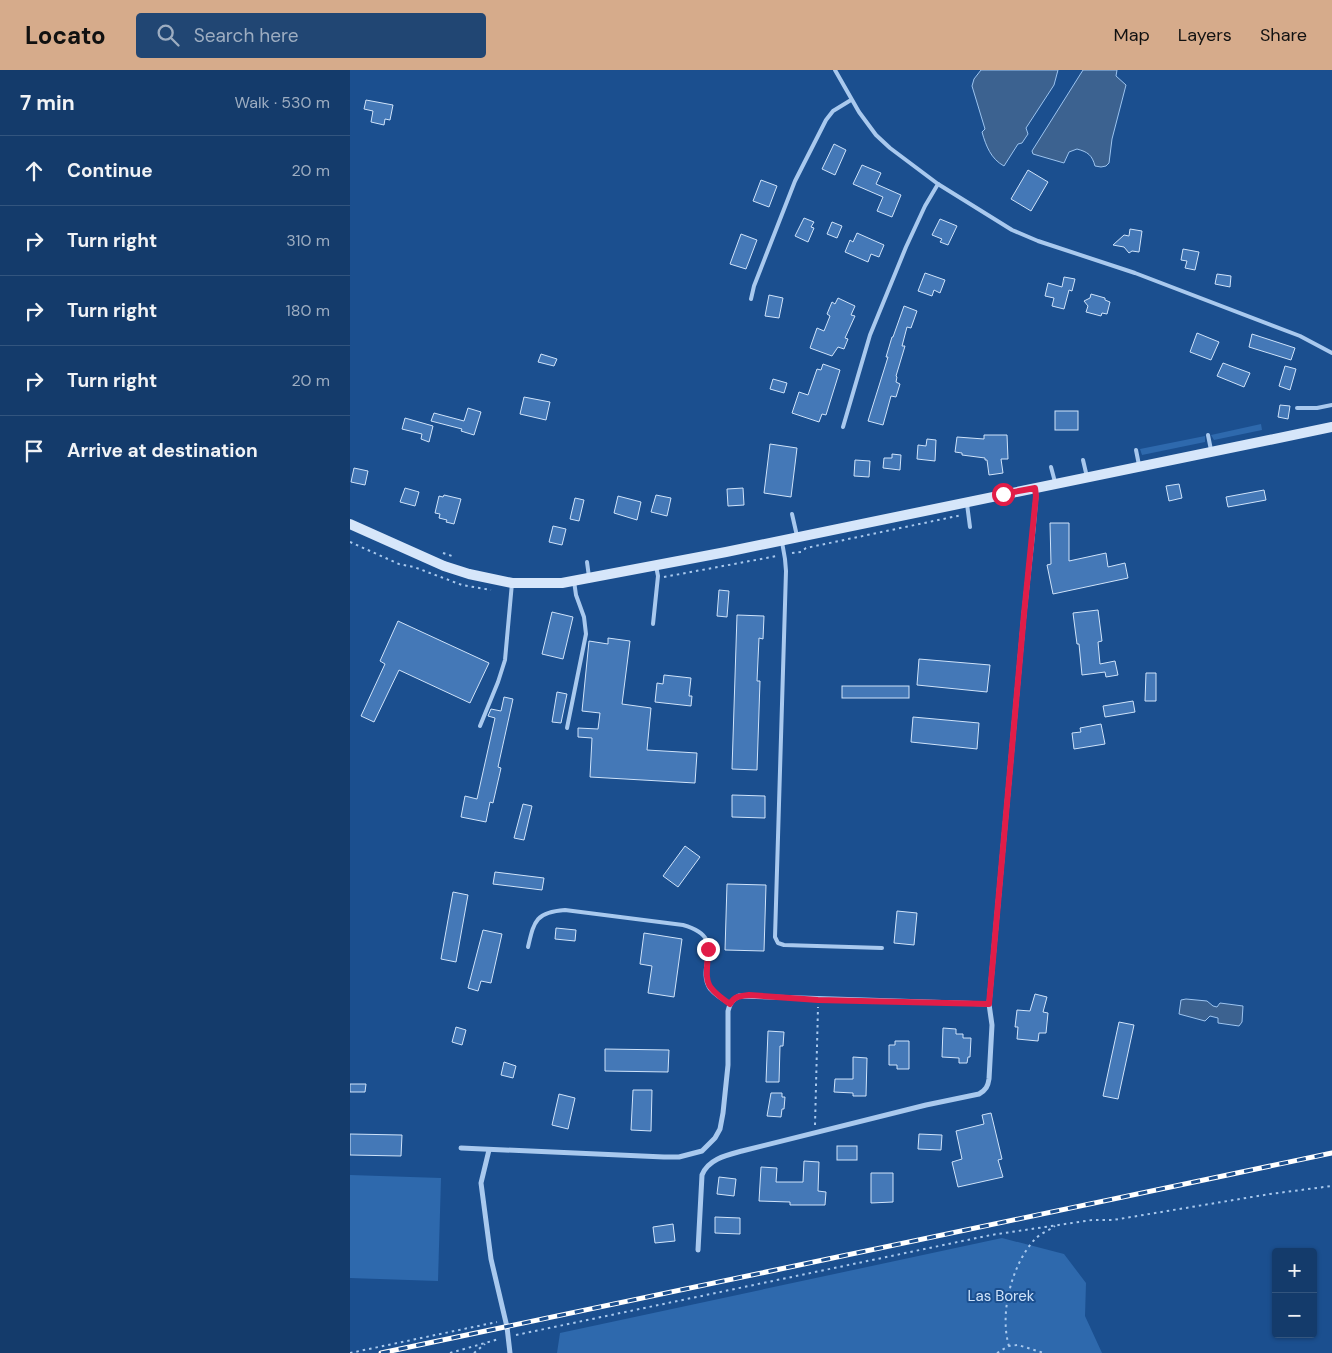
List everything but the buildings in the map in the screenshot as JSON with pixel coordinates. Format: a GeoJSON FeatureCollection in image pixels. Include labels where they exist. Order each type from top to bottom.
{"type":"FeatureCollection","features":[{"type":"Feature","properties":{"kind":"main road"},"geometry":{"type":"LineString","coordinates":[[350,524],[452,569],[486,578],[541,584],[574,581],[1332,427]]}},
{"type":"Feature","properties":{"kind":"street"},"geometry":{"type":"LineString","coordinates":[[698,1250],[702,1176],[705,1168],[715,1160],[815,1132],[979,1094],[988,1086],[992,1025],[989,1004],[1033,530],[1035,488]]}},
{"type":"Feature","properties":{"kind":"street"},"geometry":{"type":"LineString","coordinates":[[461,1148],[664,1157],[679,1157],[702,1151],[715,1138],[720,1129],[728,1065],[730,1004],[739,996],[989,1004]]}},
{"type":"Feature","properties":{"kind":"street"},"geometry":{"type":"LineString","coordinates":[[490,1150],[481,1183],[491,1259],[505,1320],[510,1353]]}},
{"type":"Feature","properties":{"kind":"lane"},"geometry":{"type":"LineString","coordinates":[[835,70],[851,100],[876,135],[890,148],[938,184],[1024,236],[1134,273],[1293,334],[1332,353]]}},
{"type":"Feature","properties":{"kind":"lane"},"geometry":{"type":"LineString","coordinates":[[751,299],[754,286],[795,180],[826,120],[833,111],[851,100]]}},
{"type":"Feature","properties":{"kind":"lane"},"geometry":{"type":"LineString","coordinates":[[843,427],[870,335],[924,206],[938,184]]}},
{"type":"Feature","properties":{"kind":"lane"},"geometry":{"type":"LineString","coordinates":[[1297,408],[1317,408],[1332,405]]}},
{"type":"Feature","properties":{"kind":"lane"},"geometry":{"type":"LineString","coordinates":[[1208,435],[1212,452]]}},
{"type":"Feature","properties":{"kind":"lane"},"geometry":{"type":"LineString","coordinates":[[1136,450],[1140,466]]}},
{"type":"Feature","properties":{"kind":"lane"},"geometry":{"type":"LineString","coordinates":[[1083,460],[1087,477]]}},
{"type":"Feature","properties":{"kind":"lane"},"geometry":{"type":"LineString","coordinates":[[1051,467],[1055,484]]}},
{"type":"Feature","properties":{"kind":"lane"},"geometry":{"type":"LineString","coordinates":[[967,502],[970,527]]}},
{"type":"Feature","properties":{"kind":"lane"},"geometry":{"type":"LineString","coordinates":[[792,514],[797,537]]}},
{"type":"Feature","properties":{"kind":"lane"},"geometry":{"type":"LineString","coordinates":[[782,540],[786,559],[786,571],[775,937],[778,942],[784,945],[882,948]]}},
{"type":"Feature","properties":{"kind":"lane"},"geometry":{"type":"LineString","coordinates":[[587,562],[590,578]]}},
{"type":"Feature","properties":{"kind":"lane"},"geometry":{"type":"LineString","coordinates":[[653,624],[658,576],[656,565]]}},
{"type":"Feature","properties":{"kind":"lane"},"geometry":{"type":"LineString","coordinates":[[567,728],[586,634],[584,617],[576,595],[574,581]]}},
{"type":"Feature","properties":{"kind":"lane"},"geometry":{"type":"LineString","coordinates":[[480,726],[505,660],[512,582]]}},
{"type":"Feature","properties":{"kind":"lane"},"geometry":{"type":"LineString","coordinates":[[528,947],[534,923],[542,916],[553,911],[565,910],[694,928],[702,933],[707,940],[707,976],[710,990],[730,1004]]}},
{"type":"Feature","properties":{"kind":"path"},"geometry":{"type":"LineString","coordinates":[[439,551],[461,560]]}},
{"type":"Feature","properties":{"kind":"path"},"geometry":{"type":"LineString","coordinates":[[815,1132],[818,1000]]}},
{"type":"Feature","properties":{"kind":"path"},"geometry":{"type":"LineString","coordinates":[[450,1353],[508,1337],[901,1253],[1092,1220],[1114,1220],[1270,1194],[1332,1186]]}},
{"type":"Feature","properties":{"kind":"path"},"geometry":{"type":"LineString","coordinates":[[1009,1346],[1006,1313],[1013,1278],[1018,1265],[1036,1238],[1056,1226]]}},
{"type":"Feature","properties":{"kind":"path"},"geometry":{"type":"LineString","coordinates":[[350,1353],[505,1320]]}},
{"type":"Feature","properties":{"kind":"path"},"geometry":{"type":"LineString","coordinates":[[474,1353],[487,1343]]}},
{"type":"Feature","properties":{"kind":"path"},"geometry":{"type":"LineString","coordinates":[[997,1353],[1009,1346],[1018,1345],[1044,1353]]}},
{"type":"Feature","properties":{"kind":"green space"},"geometry":{"type":"Polygon","coordinates":[[[1261,424],[1262,430],[1214,440],[1211,435],[1261,424]]]}},
{"type":"Feature","properties":{"kind":"green space"},"geometry":{"type":"Polygon","coordinates":[[[1205,436],[1205,442],[1142,455],[1140,449],[1205,436]]]}},
{"type":"Feature","properties":{"kind":"green space"},"geometry":{"type":"Polygon","coordinates":[[[350,1175],[441,1178],[438,1281],[350,1278],[350,1175]]]}},
{"type":"Feature","properties":{"kind":"green space","name":"Las Borek"},"geometry":{"type":"Polygon","coordinates":[[[1002,1238],[1064,1254],[1086,1283],[1085,1316],[1102,1353],[557,1353],[560,1333],[1002,1238]]]}},
{"type":"Feature","properties":{"kind":"shaded area"},"geometry":{"type":"Polygon","coordinates":[[[981,70],[1058,70],[1054,85],[1026,128],[1028,134],[1022,143],[1018,144],[1004,166],[990,152],[982,132],[985,129],[972,86],[974,79],[981,70]]]}},
{"type":"Feature","properties":{"kind":"shaded area"},"geometry":{"type":"Polygon","coordinates":[[[1083,70],[1117,70],[1116,76],[1126,85],[1112,139],[1109,163],[1106,166],[1095,166],[1089,155],[1077,149],[1069,152],[1064,163],[1033,154],[1032,151],[1083,70]]]}},
{"type":"Feature","properties":{"kind":"shaded area"},"geometry":{"type":"Polygon","coordinates":[[[1181,1000],[1207,1001],[1217,1007],[1220,1003],[1243,1006],[1242,1022],[1239,1026],[1218,1023],[1218,1018],[1210,1016],[1205,1021],[1179,1014],[1181,1000]]]}},
{"type":"Feature","properties":{"kind":"railway"},"geometry":{"type":"LineString","coordinates":[[381,1353],[1332,1153]]}},
{"type":"Feature","properties":{"kind":"route"},"geometry":{"type":"LineString","coordinates":[[708,949],[707,976],[710,990],[730,1004],[739,996],[749,995],[818,1000],[989,1004],[1036,496],[1035,488],[1003,494]]}}]}
